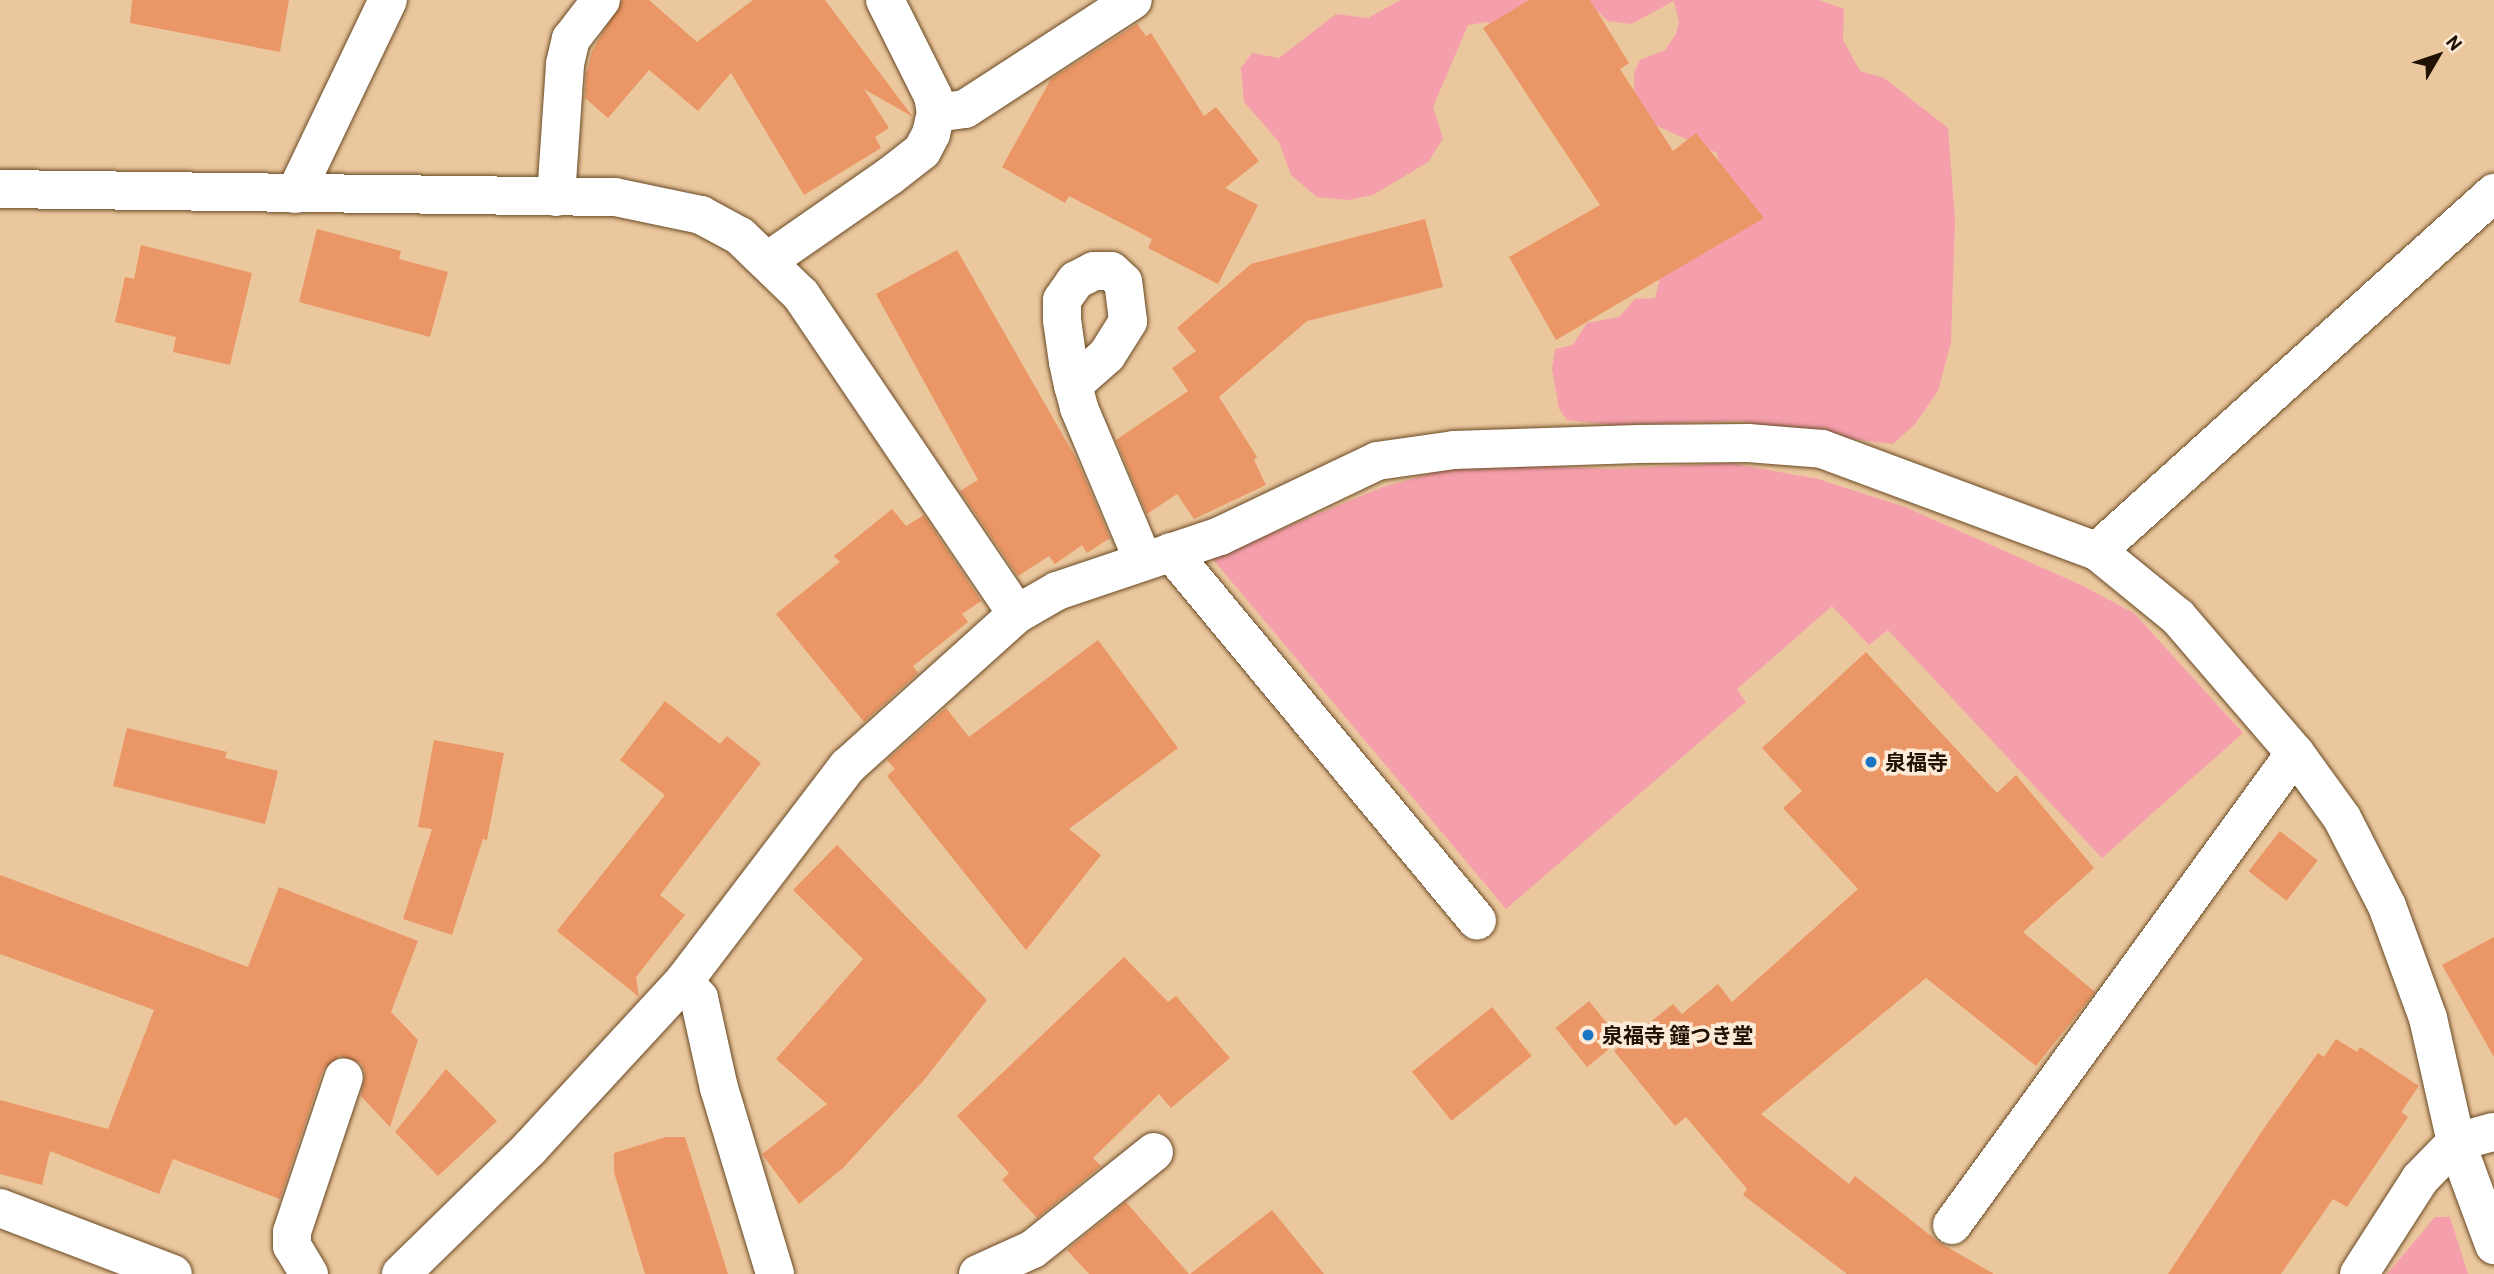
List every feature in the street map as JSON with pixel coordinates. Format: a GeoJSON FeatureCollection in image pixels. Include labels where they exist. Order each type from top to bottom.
{"type":"FeatureCollection","features":[{"type":"Feature","properties":{"kind":"street"},"geometry":{"type":"LineString","coordinates":[[295,194],[387,0]]}},
{"type":"Feature","properties":{"kind":"street"},"geometry":{"type":"LineString","coordinates":[[556,197],[565,64],[571,40],[601,0]]}},
{"type":"Feature","properties":{"kind":"street"},"geometry":{"type":"LineString","coordinates":[[769,260],[922,151],[936,113],[933,96],[885,0]]}},
{"type":"Feature","properties":{"kind":"street"},"geometry":{"type":"LineString","coordinates":[[936,113],[965,109],[1133,0]]}},
{"type":"Feature","properties":{"kind":"street"},"geometry":{"type":"LineString","coordinates":[[0,189],[615,197],[701,215],[740,236],[769,260],[801,295],[1017,614]]}},
{"type":"Feature","properties":{"kind":"street"},"geometry":{"type":"LineString","coordinates":[[2097,551],[2494,194]]}},
{"type":"Feature","properties":{"kind":"street"},"geometry":{"type":"LineString","coordinates":[[1073,385],[1098,461],[1157,556],[1477,920]]}},
{"type":"Feature","properties":{"kind":"street"},"geometry":{"type":"LineString","coordinates":[[413,1271],[684,981],[848,766],[1017,614],[1057,592],[1220,536],[1377,461],[1466,449],[1748,443],[1822,450],[2097,551],[2178,617],[2295,753],[2342,818],[2387,906],[2428,1018],[2456,1142],[2494,1245]]}},
{"type":"Feature","properties":{"kind":"street"},"geometry":{"type":"LineString","coordinates":[[1952,1224],[2295,753]]}},
{"type":"Feature","properties":{"kind":"street"},"geometry":{"type":"LineString","coordinates":[[684,981],[699,998],[719,1088],[775,1274]]}},
{"type":"Feature","properties":{"kind":"street"},"geometry":{"type":"LineString","coordinates":[[309,1274],[292,1246],[292,1232],[344,1077]]}},
{"type":"Feature","properties":{"kind":"street"},"geometry":{"type":"LineString","coordinates":[[2359,1274],[2420,1179],[2456,1142],[2494,1132]]}},
{"type":"Feature","properties":{"kind":"street"},"geometry":{"type":"LineString","coordinates":[[978,1274],[1033,1249],[1154,1152]]}},
{"type":"Feature","properties":{"kind":"street"},"geometry":{"type":"LineString","coordinates":[[0,1208],[173,1274]]}},
{"type":"Feature","properties":{"kind":"shaded area"},"geometry":{"type":"Polygon","coordinates":[[[1401,0],[1546,0],[1507,31],[1487,22],[1468,25],[1433,107],[1443,139],[1428,162],[1373,195],[1348,200],[1317,197],[1291,175],[1279,142],[1244,102],[1241,68],[1252,53],[1279,58],[1336,14],[1368,18],[1401,0]]]}},
{"type":"Feature","properties":{"kind":"shaded area"},"geometry":{"type":"Polygon","coordinates":[[[1585,0],[1819,0],[1844,9],[1843,40],[1860,71],[1884,78],[1948,128],[1955,220],[1951,342],[1938,391],[1915,424],[1893,444],[1799,433],[1743,421],[1614,425],[1567,420],[1559,409],[1552,369],[1555,349],[1573,345],[1587,323],[1619,317],[1635,299],[1655,298],[1659,282],[1653,246],[1721,173],[1717,153],[1644,120],[1634,102],[1634,73],[1640,60],[1665,50],[1676,34],[1679,22],[1674,1],[1631,24],[1608,21],[1585,0]]]}},
{"type":"Feature","properties":{"kind":"shaded area"},"geometry":{"type":"Polygon","coordinates":[[[1730,463],[1818,479],[1905,507],[2079,584],[2134,613],[2243,733],[2102,858],[1888,630],[1869,645],[1832,606],[1737,689],[1746,702],[1506,909],[1212,558],[1383,487],[1447,469],[1504,465],[1610,469],[1730,463]]]}},
{"type":"Feature","properties":{"kind":"shaded area"},"geometry":{"type":"Polygon","coordinates":[[[2435,1217],[2450,1217],[2468,1274],[2387,1274],[2435,1217]]]}},
{"type":"Feature","properties":{"kind":"building"},"geometry":{"type":"Polygon","coordinates":[[[132,0],[289,0],[280,52],[130,23],[132,0]]]}},
{"type":"Feature","properties":{"kind":"building"},"geometry":{"type":"Polygon","coordinates":[[[622,0],[649,0],[697,42],[753,0],[825,0],[913,117],[864,89],[889,128],[875,137],[881,148],[804,195],[731,73],[698,111],[649,70],[608,118],[585,98],[586,75],[592,51],[622,0]]]}},
{"type":"Feature","properties":{"kind":"building"},"geometry":{"type":"Polygon","coordinates":[[[1529,0],[1590,0],[1629,63],[1620,69],[1673,151],[1696,133],[1764,218],[1556,340],[1509,257],[1600,205],[1483,28],[1529,0]]]}},
{"type":"Feature","properties":{"kind":"building"},"geometry":{"type":"Polygon","coordinates":[[[1137,24],[1146,36],[1151,33],[1204,116],[1216,107],[1259,161],[1225,188],[1258,205],[1218,284],[1148,248],[1152,239],[1069,196],[1065,203],[1002,167],[1051,79],[1137,24]]]}},
{"type":"Feature","properties":{"kind":"building"},"geometry":{"type":"Polygon","coordinates":[[[1425,219],[1443,287],[1307,321],[1219,397],[1257,457],[1254,460],[1266,485],[1194,519],[1177,494],[1147,514],[1116,440],[1188,391],[1172,368],[1196,351],[1177,328],[1251,264],[1425,219]]]}},
{"type":"Feature","properties":{"kind":"building"},"geometry":{"type":"Polygon","coordinates":[[[317,229],[401,251],[399,259],[448,272],[430,337],[299,302],[317,229]]]}},
{"type":"Feature","properties":{"kind":"building"},"geometry":{"type":"Polygon","coordinates":[[[141,245],[252,273],[230,365],[173,352],[176,337],[115,322],[125,277],[134,279],[141,245]]]}},
{"type":"Feature","properties":{"kind":"building"},"geometry":{"type":"Polygon","coordinates":[[[957,250],[1077,460],[1110,538],[1087,553],[1082,545],[1055,564],[1049,556],[1018,576],[960,491],[978,480],[876,294],[957,250]]]}},
{"type":"Feature","properties":{"kind":"building"},"geometry":{"type":"Polygon","coordinates":[[[892,509],[906,526],[924,515],[981,601],[962,614],[968,622],[913,666],[918,673],[864,722],[776,614],[840,562],[834,556],[892,509]]]}},
{"type":"Feature","properties":{"kind":"building"},"geometry":{"type":"Polygon","coordinates":[[[1098,640],[1178,748],[1069,829],[1101,855],[1026,950],[887,776],[895,769],[887,760],[946,708],[969,737],[1098,640]]]}},
{"type":"Feature","properties":{"kind":"building"},"geometry":{"type":"Polygon","coordinates":[[[1866,652],[1997,793],[2016,775],[2094,868],[2023,932],[2095,992],[2036,1066],[1926,978],[1761,1114],[1849,1184],[1855,1176],[1940,1243],[1994,1274],[1847,1274],[1743,1195],[1747,1189],[1686,1117],[1675,1126],[1614,1051],[1673,1004],[1682,1014],[1718,984],[1732,1002],[1858,889],[1783,808],[1802,791],[1762,748],[1866,652]]]}},
{"type":"Feature","properties":{"kind":"building"},"geometry":{"type":"Polygon","coordinates":[[[665,701],[720,744],[727,736],[761,763],[660,895],[685,915],[636,977],[639,997],[557,931],[665,795],[620,760],[665,701]]]}},
{"type":"Feature","properties":{"kind":"building"},"geometry":{"type":"Polygon","coordinates":[[[127,728],[227,752],[225,758],[278,771],[265,824],[113,786],[127,728]]]}},
{"type":"Feature","properties":{"kind":"building"},"geometry":{"type":"Polygon","coordinates":[[[434,740],[504,753],[487,840],[483,839],[452,935],[403,919],[432,829],[418,827],[434,740]]]}},
{"type":"Feature","properties":{"kind":"building"},"geometry":{"type":"Polygon","coordinates":[[[2280,831],[2318,861],[2286,901],[2249,871],[2280,831]]]}},
{"type":"Feature","properties":{"kind":"building"},"geometry":{"type":"Polygon","coordinates":[[[837,845],[987,1000],[924,1080],[843,1168],[799,1204],[762,1154],[827,1104],[776,1059],[863,959],[793,890],[837,845]]]}},
{"type":"Feature","properties":{"kind":"building"},"geometry":{"type":"Polygon","coordinates":[[[0,875],[248,967],[279,887],[418,941],[391,1012],[418,1040],[390,1127],[361,1096],[365,1073],[361,1063],[340,1056],[323,1070],[280,1199],[173,1159],[159,1194],[50,1151],[42,1185],[0,1174],[0,1100],[108,1129],[154,1010],[0,954],[0,875]]]}},
{"type":"Feature","properties":{"kind":"building"},"geometry":{"type":"Polygon","coordinates":[[[2494,937],[2494,1057],[2442,965],[2494,937]]]}},
{"type":"Feature","properties":{"kind":"building"},"geometry":{"type":"Polygon","coordinates":[[[1124,957],[1168,1002],[1176,996],[1230,1058],[1171,1108],[1159,1094],[1093,1158],[1101,1166],[1037,1218],[1002,1180],[1009,1173],[957,1116],[1124,957]]]}},
{"type":"Feature","properties":{"kind":"building","name":"泉福寺 鐘つき堂"},"geometry":{"type":"Polygon","coordinates":[[[1589,1001],[1620,1040],[1587,1067],[1556,1028],[1589,1001]]]}},
{"type":"Feature","properties":{"kind":"building"},"geometry":{"type":"Polygon","coordinates":[[[1492,1007],[1532,1056],[1452,1121],[1412,1072],[1492,1007]]]}},
{"type":"Feature","properties":{"kind":"building"},"geometry":{"type":"Polygon","coordinates":[[[2336,1039],[2357,1052],[2360,1047],[2419,1086],[2401,1112],[2408,1117],[2347,1207],[2333,1199],[2281,1274],[2168,1274],[2264,1128],[2318,1053],[2324,1057],[2336,1039]]]}},
{"type":"Feature","properties":{"kind":"building"},"geometry":{"type":"Polygon","coordinates":[[[446,1069],[497,1121],[438,1176],[395,1132],[446,1069]]]}},
{"type":"Feature","properties":{"kind":"building"},"geometry":{"type":"Polygon","coordinates":[[[666,1137],[685,1137],[728,1274],[645,1274],[614,1172],[614,1153],[666,1137]]]}},
{"type":"Feature","properties":{"kind":"building"},"geometry":{"type":"Polygon","coordinates":[[[1126,1202],[1189,1274],[1089,1274],[1067,1250],[1126,1202]]]}},
{"type":"Feature","properties":{"kind":"building"},"geometry":{"type":"Polygon","coordinates":[[[1272,1210],[1324,1274],[1190,1274],[1272,1210]]]}},
{"type":"Feature","properties":{"kind":"place","name":"泉福寺"},"geometry":{"type":"Point","coordinates":[1871,762]}},
{"type":"Feature","properties":{"kind":"place","name":"泉福寺 鐘つき堂"},"geometry":{"type":"Point","coordinates":[1588,1035]}}]}
